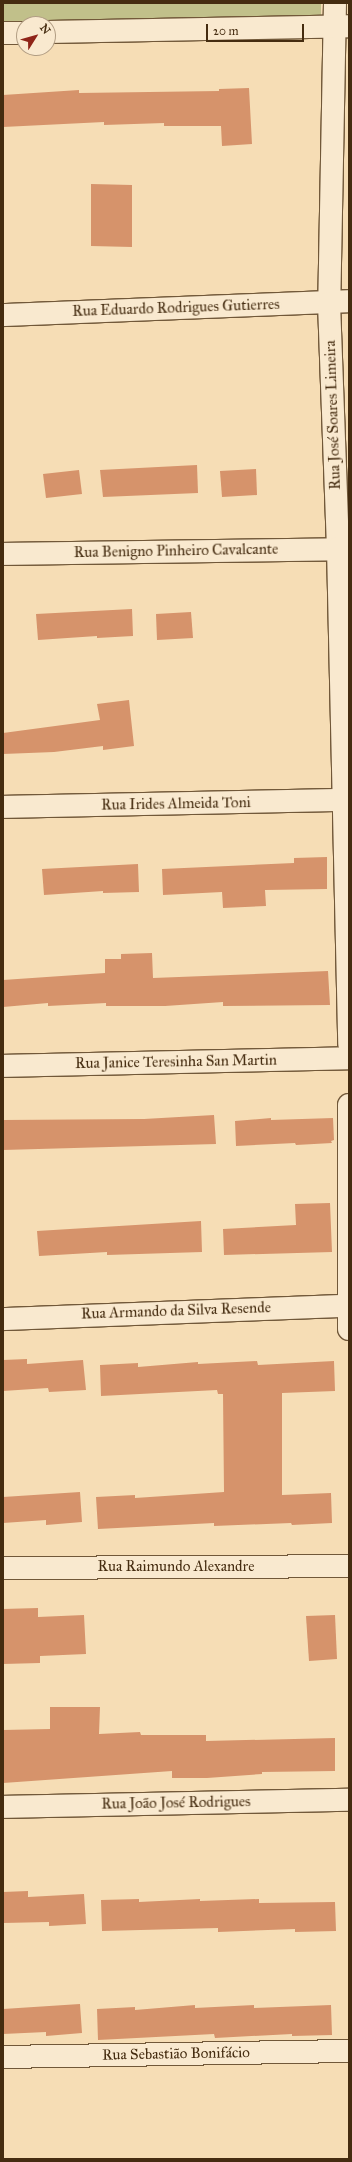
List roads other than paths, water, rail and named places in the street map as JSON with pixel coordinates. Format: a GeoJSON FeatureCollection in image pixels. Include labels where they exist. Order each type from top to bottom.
{"type":"FeatureCollection","features":[{"type":"Feature","properties":{"kind":"street","name":"Rua José Soares Limeira"},"geometry":{"type":"LineString","coordinates":[[335,3],[342,26],[339,302],[344,548],[349,1044]]}},
{"type":"Feature","properties":{"kind":"street"},"geometry":{"type":"LineString","coordinates":[[56,32],[342,26]]}},
{"type":"Feature","properties":{"kind":"street"},"geometry":{"type":"LineString","coordinates":[[3,33],[16,33]]}},
{"type":"Feature","properties":{"kind":"street","name":"Rua Eduardo Rodrigues Gutierres"},"geometry":{"type":"LineString","coordinates":[[3,315],[339,302]]}},
{"type":"Feature","properties":{"kind":"street","name":"Rua Benigno Pinheiro Cavalcante"},"geometry":{"type":"LineString","coordinates":[[3,554],[344,548]]}},
{"type":"Feature","properties":{"kind":"street","name":"Rua Irides Almeida Toni"},"geometry":{"type":"LineString","coordinates":[[3,807],[346,800]]}},
{"type":"Feature","properties":{"kind":"street","name":"Rua Janice Teresinha San Martin"},"geometry":{"type":"LineString","coordinates":[[3,1066],[349,1058]]}},
{"type":"Feature","properties":{"kind":"street"},"geometry":{"type":"LineString","coordinates":[[349,1105],[349,1329]]}},
{"type":"Feature","properties":{"kind":"street","name":"Rua Armando da Silva Resende"},"geometry":{"type":"LineString","coordinates":[[3,1318],[348,1306]]}},
{"type":"Feature","properties":{"kind":"street","name":"Rua Raimundo Alexandre"},"geometry":{"type":"LineString","coordinates":[[3,1568],[349,1566]]}},
{"type":"Feature","properties":{"kind":"street","name":"Rua João José Rodrigues"},"geometry":{"type":"LineString","coordinates":[[3,1807],[349,1800]]}},
{"type":"Feature","properties":{"kind":"street","name":"Rua Sebastião Bonifácio"},"geometry":{"type":"LineString","coordinates":[[3,2057],[349,2050]]}}]}
